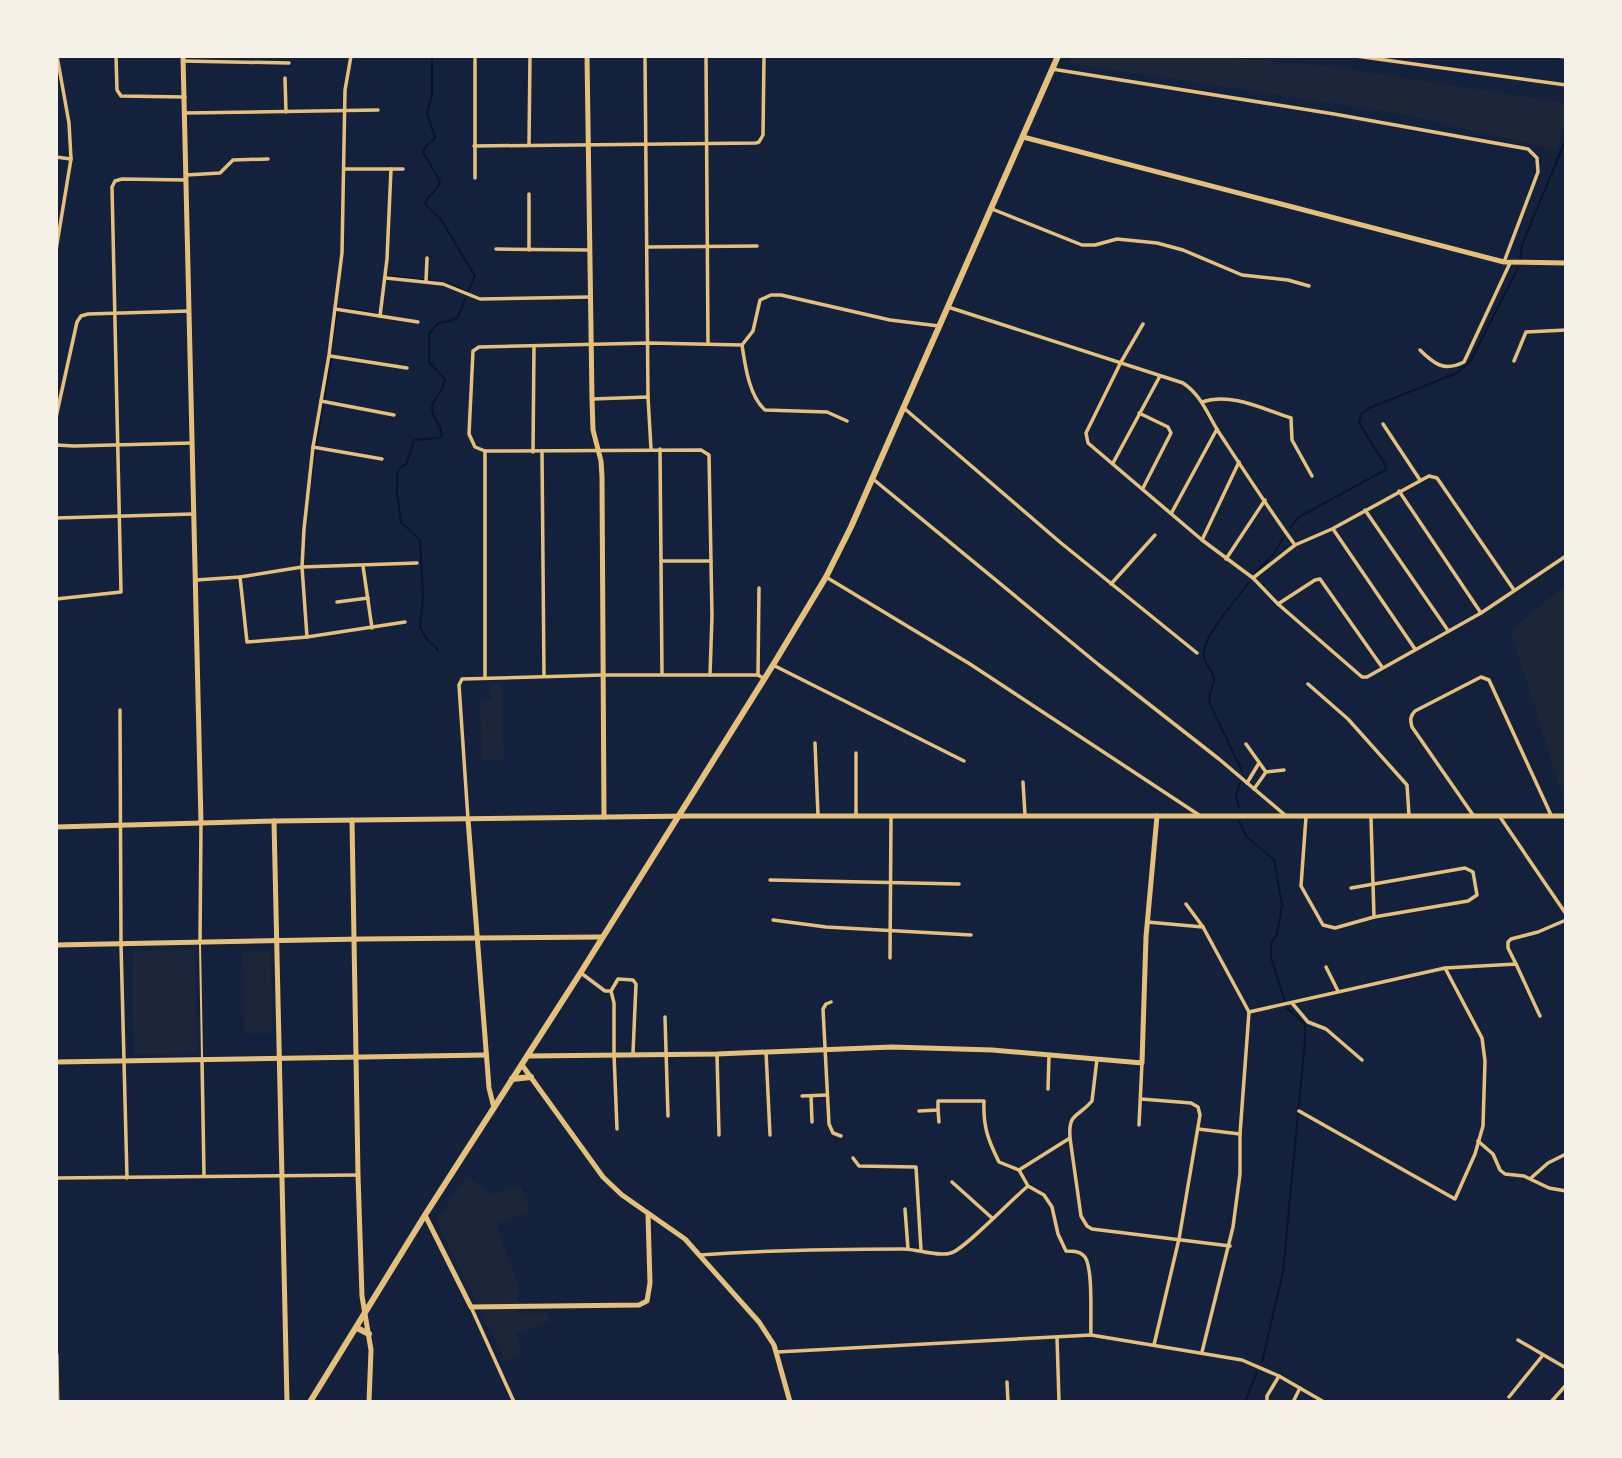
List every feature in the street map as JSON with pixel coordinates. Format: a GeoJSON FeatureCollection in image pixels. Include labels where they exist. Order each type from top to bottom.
{"type":"FeatureCollection","features":[{"type":"Feature","properties":{"kind":"highway"},"geometry":{"type":"LineString","coordinates":[[310,1402],[425,1215],[581,972],[761,677],[774,665],[826,577],[1058,56]]}},
{"type":"Feature","properties":{"kind":"highway"},"geometry":{"type":"LineString","coordinates":[[512,1079],[531,1077]]}},
{"type":"Feature","properties":{"kind":"highway"},"geometry":{"type":"LineString","coordinates":[[357,1328],[369,1334]]}},
{"type":"Feature","properties":{"kind":"street"},"geometry":{"type":"LineString","coordinates":[[56,250],[71,159],[69,124],[57,56]]}},
{"type":"Feature","properties":{"kind":"street"},"geometry":{"type":"LineString","coordinates":[[116,56],[117,90],[121,96],[185,97]]}},
{"type":"Feature","properties":{"kind":"street"},"geometry":{"type":"LineString","coordinates":[[244,56],[244,62]]}},
{"type":"Feature","properties":{"kind":"street"},"geometry":{"type":"LineString","coordinates":[[307,637],[302,568],[304,529],[313,447],[329,355],[343,242],[344,111],[346,75],[351,56]]}},
{"type":"Feature","properties":{"kind":"street"},"geometry":{"type":"LineString","coordinates":[[475,56],[475,178]]}},
{"type":"Feature","properties":{"kind":"street"},"geometry":{"type":"LineString","coordinates":[[529,146],[530,56]]}},
{"type":"Feature","properties":{"kind":"street"},"geometry":{"type":"LineString","coordinates":[[587,56],[593,430],[599,450],[602,477],[604,817]]}},
{"type":"Feature","properties":{"kind":"street"},"geometry":{"type":"LineString","coordinates":[[645,56],[648,397],[651,449]]}},
{"type":"Feature","properties":{"kind":"street"},"geometry":{"type":"LineString","coordinates":[[706,56],[708,344]]}},
{"type":"Feature","properties":{"kind":"street"},"geometry":{"type":"LineString","coordinates":[[474,146],[756,143],[762,139],[764,56]]}},
{"type":"Feature","properties":{"kind":"street"},"geometry":{"type":"LineString","coordinates":[[1356,56],[1566,85]]}},
{"type":"Feature","properties":{"kind":"street"},"geometry":{"type":"LineString","coordinates":[[1556,56],[1566,57]]}},
{"type":"Feature","properties":{"kind":"street"},"geometry":{"type":"LineString","coordinates":[[200,943],[201,823],[183,59],[289,63]]}},
{"type":"Feature","properties":{"kind":"street"},"geometry":{"type":"LineString","coordinates":[[1052,69],[1334,114],[1528,149],[1537,158],[1538,172],[1507,262],[1464,362],[1451,367],[1439,366],[1420,350]]}},
{"type":"Feature","properties":{"kind":"street"},"geometry":{"type":"LineString","coordinates":[[285,78],[286,112]]}},
{"type":"Feature","properties":{"kind":"street"},"geometry":{"type":"LineString","coordinates":[[185,113],[378,110]]}},
{"type":"Feature","properties":{"kind":"street"},"geometry":{"type":"LineString","coordinates":[[1023,137],[1507,262],[1566,263]]}},
{"type":"Feature","properties":{"kind":"street"},"geometry":{"type":"LineString","coordinates":[[56,157],[71,159]]}},
{"type":"Feature","properties":{"kind":"street"},"geometry":{"type":"LineString","coordinates":[[56,599],[121,592],[111,195],[113,183],[122,179],[220,173],[233,160],[268,159]]}},
{"type":"Feature","properties":{"kind":"street"},"geometry":{"type":"LineString","coordinates":[[344,169],[403,169]]}},
{"type":"Feature","properties":{"kind":"street"},"geometry":{"type":"LineString","coordinates":[[380,316],[386,278],[391,169]]}},
{"type":"Feature","properties":{"kind":"street"},"geometry":{"type":"LineString","coordinates":[[529,194],[529,250]]}},
{"type":"Feature","properties":{"kind":"street"},"geometry":{"type":"LineString","coordinates":[[992,209],[1082,245],[1123,239],[1157,243],[1183,250],[1232,272],[1309,286]]}},
{"type":"Feature","properties":{"kind":"street"},"geometry":{"type":"LineString","coordinates":[[647,247],[757,246]]}},
{"type":"Feature","properties":{"kind":"street"},"geometry":{"type":"LineString","coordinates":[[496,250],[590,250]]}},
{"type":"Feature","properties":{"kind":"street"},"geometry":{"type":"LineString","coordinates":[[426,281],[427,258]]}},
{"type":"Feature","properties":{"kind":"street"},"geometry":{"type":"LineString","coordinates":[[386,278],[449,286],[480,299],[590,297]]}},
{"type":"Feature","properties":{"kind":"street"},"geometry":{"type":"LineString","coordinates":[[742,345],[753,331],[760,300],[771,295],[804,299],[890,320],[939,326]]}},
{"type":"Feature","properties":{"kind":"street"},"geometry":{"type":"LineString","coordinates":[[948,307],[1121,362],[1182,383],[1191,389],[1295,545]]}},
{"type":"Feature","properties":{"kind":"street"},"geometry":{"type":"LineString","coordinates":[[335,309],[418,322]]}},
{"type":"Feature","properties":{"kind":"street"},"geometry":{"type":"LineString","coordinates":[[56,417],[79,318],[88,314],[189,311]]}},
{"type":"Feature","properties":{"kind":"street"},"geometry":{"type":"LineString","coordinates":[[1143,324],[1121,362],[1086,436],[1088,443],[1202,540],[1253,578],[1278,604],[1362,677],[1367,677],[1481,612],[1566,556]]}},
{"type":"Feature","properties":{"kind":"street"},"geometry":{"type":"LineString","coordinates":[[1514,361],[1526,332],[1566,330]]}},
{"type":"Feature","properties":{"kind":"street"},"geometry":{"type":"LineString","coordinates":[[710,675],[709,455],[701,450],[660,449],[485,451],[472,445],[469,434],[473,351],[479,347],[649,343],[742,345]]}},
{"type":"Feature","properties":{"kind":"street"},"geometry":{"type":"LineString","coordinates":[[742,345],[752,388],[758,403],[765,410],[827,412],[846,421]]}},
{"type":"Feature","properties":{"kind":"street"},"geometry":{"type":"LineString","coordinates":[[533,452],[534,346]]}},
{"type":"Feature","properties":{"kind":"street"},"geometry":{"type":"LineString","coordinates":[[329,355],[407,368]]}},
{"type":"Feature","properties":{"kind":"street"},"geometry":{"type":"LineString","coordinates":[[1113,464],[1160,376]]}},
{"type":"Feature","properties":{"kind":"street"},"geometry":{"type":"LineString","coordinates":[[592,399],[648,397]]}},
{"type":"Feature","properties":{"kind":"street"},"geometry":{"type":"LineString","coordinates":[[1202,402],[1227,398],[1291,418],[1292,440],[1312,476]]}},
{"type":"Feature","properties":{"kind":"street"},"geometry":{"type":"LineString","coordinates":[[321,401],[394,415]]}},
{"type":"Feature","properties":{"kind":"street"},"geometry":{"type":"LineString","coordinates":[[903,408],[1111,584],[1198,653]]}},
{"type":"Feature","properties":{"kind":"street"},"geometry":{"type":"LineString","coordinates":[[1139,413],[1168,427],[1171,433],[1143,488]]}},
{"type":"Feature","properties":{"kind":"street"},"geometry":{"type":"LineString","coordinates":[[1383,424],[1420,480]]}},
{"type":"Feature","properties":{"kind":"street"},"geometry":{"type":"LineString","coordinates":[[1172,512],[1217,429]]}},
{"type":"Feature","properties":{"kind":"street"},"geometry":{"type":"LineString","coordinates":[[56,445],[192,443]]}},
{"type":"Feature","properties":{"kind":"street"},"geometry":{"type":"LineString","coordinates":[[313,447],[382,459]]}},
{"type":"Feature","properties":{"kind":"street"},"geometry":{"type":"LineString","coordinates":[[660,449],[662,674]]}},
{"type":"Feature","properties":{"kind":"street"},"geometry":{"type":"LineString","coordinates":[[485,451],[485,677]]}},
{"type":"Feature","properties":{"kind":"street"},"geometry":{"type":"LineString","coordinates":[[542,451],[544,676]]}},
{"type":"Feature","properties":{"kind":"street"},"geometry":{"type":"LineString","coordinates":[[1202,540],[1239,462]]}},
{"type":"Feature","properties":{"kind":"street"},"geometry":{"type":"LineString","coordinates":[[1253,578],[1295,545],[1332,529],[1429,476],[1437,478],[1514,590]]}},
{"type":"Feature","properties":{"kind":"street"},"geometry":{"type":"LineString","coordinates":[[872,478],[1287,816]]}},
{"type":"Feature","properties":{"kind":"street"},"geometry":{"type":"LineString","coordinates":[[1399,491],[1481,612]]}},
{"type":"Feature","properties":{"kind":"street"},"geometry":{"type":"LineString","coordinates":[[1226,559],[1265,500]]}},
{"type":"Feature","properties":{"kind":"street"},"geometry":{"type":"LineString","coordinates":[[1365,510],[1448,630]]}},
{"type":"Feature","properties":{"kind":"street"},"geometry":{"type":"LineString","coordinates":[[56,518],[193,514]]}},
{"type":"Feature","properties":{"kind":"street"},"geometry":{"type":"LineString","coordinates":[[1332,529],[1415,649]]}},
{"type":"Feature","properties":{"kind":"street"},"geometry":{"type":"LineString","coordinates":[[1111,584],[1155,535]]}},
{"type":"Feature","properties":{"kind":"street"},"geometry":{"type":"LineString","coordinates":[[662,561],[711,561]]}},
{"type":"Feature","properties":{"kind":"street"},"geometry":{"type":"LineString","coordinates":[[194,580],[302,568],[417,563]]}},
{"type":"Feature","properties":{"kind":"street"},"geometry":{"type":"LineString","coordinates":[[363,566],[372,628]]}},
{"type":"Feature","properties":{"kind":"street"},"geometry":{"type":"LineString","coordinates":[[240,577],[247,642],[307,637],[405,622]]}},
{"type":"Feature","properties":{"kind":"street"},"geometry":{"type":"LineString","coordinates":[[826,577],[970,664],[1201,816]]}},
{"type":"Feature","properties":{"kind":"street"},"geometry":{"type":"LineString","coordinates":[[1278,604],[1320,579],[1382,667]]}},
{"type":"Feature","properties":{"kind":"street"},"geometry":{"type":"LineString","coordinates":[[494,1108],[486,1055],[459,683],[465,678],[485,677],[662,674],[761,677],[759,588]]}},
{"type":"Feature","properties":{"kind":"street"},"geometry":{"type":"LineString","coordinates":[[337,602],[368,598]]}},
{"type":"Feature","properties":{"kind":"street"},"geometry":{"type":"LineString","coordinates":[[774,665],[964,761]]}},
{"type":"Feature","properties":{"kind":"street"},"geometry":{"type":"LineString","coordinates":[[1475,817],[1410,722],[1415,711],[1481,677],[1489,680],[1552,817]]}},
{"type":"Feature","properties":{"kind":"street"},"geometry":{"type":"LineString","coordinates":[[1308,684],[1349,719],[1407,785],[1409,817]]}},
{"type":"Feature","properties":{"kind":"street"},"geometry":{"type":"LineString","coordinates":[[120,710],[121,944],[127,1178]]}},
{"type":"Feature","properties":{"kind":"street"},"geometry":{"type":"LineString","coordinates":[[815,743],[818,815]]}},
{"type":"Feature","properties":{"kind":"street"},"geometry":{"type":"LineString","coordinates":[[1246,744],[1266,772]]}},
{"type":"Feature","properties":{"kind":"street"},"geometry":{"type":"LineString","coordinates":[[856,752],[856,815]]}},
{"type":"Feature","properties":{"kind":"street"},"geometry":{"type":"LineString","coordinates":[[1247,783],[1259,763]]}},
{"type":"Feature","properties":{"kind":"street"},"geometry":{"type":"LineString","coordinates":[[1254,789],[1266,772],[1284,770]]}},
{"type":"Feature","properties":{"kind":"street"},"geometry":{"type":"LineString","coordinates":[[1023,782],[1025,816]]}},
{"type":"Feature","properties":{"kind":"street"},"geometry":{"type":"LineString","coordinates":[[890,958],[891,815]]}},
{"type":"Feature","properties":{"kind":"street"},"geometry":{"type":"LineString","coordinates":[[56,827],[274,821],[677,816],[1566,816]]}},
{"type":"Feature","properties":{"kind":"street"},"geometry":{"type":"LineString","coordinates":[[1139,1125],[1147,922],[1157,817]]}},
{"type":"Feature","properties":{"kind":"street"},"geometry":{"type":"LineString","coordinates":[[1306,817],[1301,886],[1323,925],[1335,928],[1468,901],[1476,895],[1473,872],[1465,868],[1351,888]]}},
{"type":"Feature","properties":{"kind":"street"},"geometry":{"type":"LineString","coordinates":[[1500,817],[1566,917],[1538,932],[1508,942],[1508,948],[1540,1016]]}},
{"type":"Feature","properties":{"kind":"street"},"geometry":{"type":"LineString","coordinates":[[1371,818],[1374,918]]}},
{"type":"Feature","properties":{"kind":"street"},"geometry":{"type":"LineString","coordinates":[[352,820],[358,1175],[364,1317],[369,1334],[372,1368],[369,1402]]}},
{"type":"Feature","properties":{"kind":"street"},"geometry":{"type":"LineString","coordinates":[[274,821],[287,1402]]}},
{"type":"Feature","properties":{"kind":"street"},"geometry":{"type":"LineString","coordinates":[[770,880],[958,884]]}},
{"type":"Feature","properties":{"kind":"street"},"geometry":{"type":"LineString","coordinates":[[1186,904],[1203,927],[1249,1012],[1240,1134],[1240,1174],[1230,1246],[1202,1352]]}},
{"type":"Feature","properties":{"kind":"street"},"geometry":{"type":"LineString","coordinates":[[773,920],[814,926],[971,935]]}},
{"type":"Feature","properties":{"kind":"street"},"geometry":{"type":"LineString","coordinates":[[1147,922],[1203,927]]}},
{"type":"Feature","properties":{"kind":"street"},"geometry":{"type":"LineString","coordinates":[[56,945],[602,937]]}},
{"type":"Feature","properties":{"kind":"street"},"geometry":{"type":"LineString","coordinates":[[1249,1012],[1445,968],[1516,964]]}},
{"type":"Feature","properties":{"kind":"street"},"geometry":{"type":"LineString","coordinates":[[1326,967],[1338,991]]}},
{"type":"Feature","properties":{"kind":"street"},"geometry":{"type":"LineString","coordinates":[[1299,1111],[1455,1199],[1483,1126],[1485,1050],[1482,1038],[1445,968]]}},
{"type":"Feature","properties":{"kind":"street"},"geometry":{"type":"LineString","coordinates":[[581,972],[605,991],[611,991]]}},
{"type":"Feature","properties":{"kind":"street"},"geometry":{"type":"LineString","coordinates":[[617,1129],[614,1003],[611,991],[618,979],[633,980],[636,984],[633,1053]]}},
{"type":"Feature","properties":{"kind":"street"},"geometry":{"type":"LineString","coordinates":[[831,1002],[823,1009],[827,1095],[831,1129],[841,1136]]}},
{"type":"Feature","properties":{"kind":"street"},"geometry":{"type":"LineString","coordinates":[[1291,1002],[1308,1022],[1326,1029],[1362,1060]]}},
{"type":"Feature","properties":{"kind":"street"},"geometry":{"type":"LineString","coordinates":[[665,1017],[668,1116]]}},
{"type":"Feature","properties":{"kind":"street"},"geometry":{"type":"LineString","coordinates":[[527,1056],[717,1054],[824,1048],[938,1047],[1142,1063]]}},
{"type":"Feature","properties":{"kind":"street"},"geometry":{"type":"LineString","coordinates":[[766,1052],[770,1135]]}},
{"type":"Feature","properties":{"kind":"street"},"geometry":{"type":"LineString","coordinates":[[717,1054],[719,1135]]}},
{"type":"Feature","properties":{"kind":"street"},"geometry":{"type":"LineString","coordinates":[[56,1062],[486,1055]]}},
{"type":"Feature","properties":{"kind":"street"},"geometry":{"type":"LineString","coordinates":[[1048,1089],[1049,1056]]}},
{"type":"Feature","properties":{"kind":"street"},"geometry":{"type":"LineString","coordinates":[[202,1059],[204,1177]]}},
{"type":"Feature","properties":{"kind":"street"},"geometry":{"type":"LineString","coordinates":[[1097,1059],[1092,1101],[1068,1124],[1082,1216],[1087,1226],[1091,1229],[1230,1246]]}},
{"type":"Feature","properties":{"kind":"street"},"geometry":{"type":"LineString","coordinates":[[522,1065],[594,1168],[648,1214],[677,1233],[759,1322],[772,1339],[790,1402]]}},
{"type":"Feature","properties":{"kind":"street"},"geometry":{"type":"LineString","coordinates":[[802,1096],[827,1095]]}},
{"type":"Feature","properties":{"kind":"street"},"geometry":{"type":"LineString","coordinates":[[811,1096],[812,1122]]}},
{"type":"Feature","properties":{"kind":"street"},"geometry":{"type":"LineString","coordinates":[[1141,1099],[1196,1105],[1200,1111],[1179,1239],[1154,1345]]}},
{"type":"Feature","properties":{"kind":"street"},"geometry":{"type":"LineString","coordinates":[[939,1122],[938,1101],[984,1101],[984,1125],[988,1142],[999,1162],[1018,1170],[1028,1186],[1044,1195],[1066,1251],[1081,1253],[1087,1258],[1091,1335]]}},
{"type":"Feature","properties":{"kind":"street"},"geometry":{"type":"LineString","coordinates":[[919,1111],[938,1111]]}},
{"type":"Feature","properties":{"kind":"street"},"geometry":{"type":"LineString","coordinates":[[1198,1129],[1240,1134]]}},
{"type":"Feature","properties":{"kind":"street"},"geometry":{"type":"LineString","coordinates":[[1018,1170],[1070,1138]]}},
{"type":"Feature","properties":{"kind":"street"},"geometry":{"type":"LineString","coordinates":[[1478,1141],[1493,1154],[1500,1170],[1505,1174],[1531,1178],[1549,1188],[1566,1191]]}},
{"type":"Feature","properties":{"kind":"street"},"geometry":{"type":"LineString","coordinates":[[1531,1178],[1548,1163],[1566,1154]]}},
{"type":"Feature","properties":{"kind":"street"},"geometry":{"type":"LineString","coordinates":[[853,1158],[859,1166],[916,1167],[921,1251]]}},
{"type":"Feature","properties":{"kind":"street"},"geometry":{"type":"LineString","coordinates":[[56,1178],[358,1175]]}},
{"type":"Feature","properties":{"kind":"street"},"geometry":{"type":"LineString","coordinates":[[952,1182],[992,1218]]}},
{"type":"Feature","properties":{"kind":"street"},"geometry":{"type":"LineString","coordinates":[[700,1255],[908,1249],[951,1253],[965,1244],[1028,1186]]}},
{"type":"Feature","properties":{"kind":"street"},"geometry":{"type":"LineString","coordinates":[[905,1209],[908,1249]]}},
{"type":"Feature","properties":{"kind":"street"},"geometry":{"type":"LineString","coordinates":[[471,1307],[643,1304],[650,1291],[648,1214]]}},
{"type":"Feature","properties":{"kind":"street"},"geometry":{"type":"LineString","coordinates":[[425,1215],[514,1402]]}},
{"type":"Feature","properties":{"kind":"street"},"geometry":{"type":"LineString","coordinates":[[777,1352],[1091,1335],[1242,1360],[1279,1376],[1324,1402]]}},
{"type":"Feature","properties":{"kind":"street"},"geometry":{"type":"LineString","coordinates":[[1057,1337],[1059,1402]]}},
{"type":"Feature","properties":{"kind":"street"},"geometry":{"type":"LineString","coordinates":[[1518,1340],[1566,1368]]}},
{"type":"Feature","properties":{"kind":"street"},"geometry":{"type":"LineString","coordinates":[[56,1354],[57,1402]]}},
{"type":"Feature","properties":{"kind":"street"},"geometry":{"type":"LineString","coordinates":[[1509,1397],[1543,1354]]}},
{"type":"Feature","properties":{"kind":"street"},"geometry":{"type":"LineString","coordinates":[[1267,1402],[1267,1396],[1279,1376]]}},
{"type":"Feature","properties":{"kind":"street"},"geometry":{"type":"LineString","coordinates":[[1007,1382],[1008,1402]]}},
{"type":"Feature","properties":{"kind":"street"},"geometry":{"type":"LineString","coordinates":[[1551,1402],[1566,1385]]}},
{"type":"Feature","properties":{"kind":"street"},"geometry":{"type":"LineString","coordinates":[[1293,1402],[1300,1388]]}},
{"type":"Feature","properties":{"kind":"lane"},"geometry":{"type":"LineString","coordinates":[[200,943],[202,1059]]}},
{"type":"Feature","properties":{"kind":"shaded area"},"geometry":{"type":"Polygon","coordinates":[[[1072,56],[1208,56],[1328,66],[1566,103],[1566,122],[1557,150],[1402,114],[1069,63],[1072,56]]]}},
{"type":"Feature","properties":{"kind":"shaded area"},"geometry":{"type":"Polygon","coordinates":[[[1566,584],[1566,807],[1511,631],[1566,584]]]}},
{"type":"Feature","properties":{"kind":"shaded area"},"geometry":{"type":"Polygon","coordinates":[[[501,684],[504,760],[483,761],[479,700],[491,699],[490,685],[501,684]]]}},
{"type":"Feature","properties":{"kind":"shaded area"},"geometry":{"type":"Polygon","coordinates":[[[195,949],[197,1053],[134,1054],[133,951],[195,949]]]}},
{"type":"Feature","properties":{"kind":"shaded area"},"geometry":{"type":"Polygon","coordinates":[[[243,951],[271,951],[272,1033],[244,1033],[243,951]]]}},
{"type":"Feature","properties":{"kind":"shaded area"},"geometry":{"type":"Polygon","coordinates":[[[466,1176],[491,1194],[521,1186],[531,1211],[496,1224],[518,1286],[517,1313],[547,1313],[550,1321],[515,1334],[523,1354],[505,1361],[437,1221],[466,1176]]]}},
{"type":"Feature","properties":{"kind":"waterway"},"geometry":{"type":"LineString","coordinates":[[428,280],[450,284],[468,292],[475,276],[442,221],[425,204],[440,181],[423,152],[435,138],[427,113],[432,96],[432,56]]}},
{"type":"Feature","properties":{"kind":"waterway"},"geometry":{"type":"LineString","coordinates":[[1520,259],[1522,245],[1566,139]]}},
{"type":"Feature","properties":{"kind":"waterway"},"geometry":{"type":"LineString","coordinates":[[1290,528],[1299,517],[1385,470],[1386,466],[1359,423],[1361,414],[1369,408],[1457,373],[1471,360],[1518,268]]}},
{"type":"Feature","properties":{"kind":"waterway"},"geometry":{"type":"LineString","coordinates":[[388,276],[424,280]]}},
{"type":"Feature","properties":{"kind":"waterway"},"geometry":{"type":"LineString","coordinates":[[438,650],[425,637],[420,627],[423,596],[420,540],[401,522],[397,474],[407,463],[414,440],[442,436],[432,407],[445,379],[429,362],[429,334],[438,323],[458,317],[465,299]]}},
{"type":"Feature","properties":{"kind":"waterway"},"geometry":{"type":"LineString","coordinates":[[337,307],[378,314]]}},
{"type":"Feature","properties":{"kind":"waterway"},"geometry":{"type":"LineString","coordinates":[[331,353],[337,311]]}},
{"type":"Feature","properties":{"kind":"waterway"},"geometry":{"type":"LineString","coordinates":[[324,400],[331,358]]}},
{"type":"Feature","properties":{"kind":"waterway"},"geometry":{"type":"LineString","coordinates":[[316,445],[323,404]]}},
{"type":"Feature","properties":{"kind":"waterway"},"geometry":{"type":"LineString","coordinates":[[311,480],[315,449]]}},
{"type":"Feature","properties":{"kind":"waterway"},"geometry":{"type":"LineString","coordinates":[[1255,573],[1273,555],[1283,538]]}},
{"type":"Feature","properties":{"kind":"waterway"},"geometry":{"type":"LineString","coordinates":[[1242,771],[1210,704],[1214,678],[1204,656],[1210,635],[1249,582]]}},
{"type":"Feature","properties":{"kind":"waterway"},"geometry":{"type":"LineString","coordinates":[[1239,808],[1236,795],[1240,783]]}},
{"type":"Feature","properties":{"kind":"waterway"},"geometry":{"type":"LineString","coordinates":[[1239,821],[1246,836],[1274,860],[1282,904],[1277,935],[1271,943],[1271,958],[1287,1008],[1305,1024],[1283,1272],[1262,1362]]}},
{"type":"Feature","properties":{"kind":"waterway"},"geometry":{"type":"LineString","coordinates":[[1245,1402],[1257,1372]]}}]}
